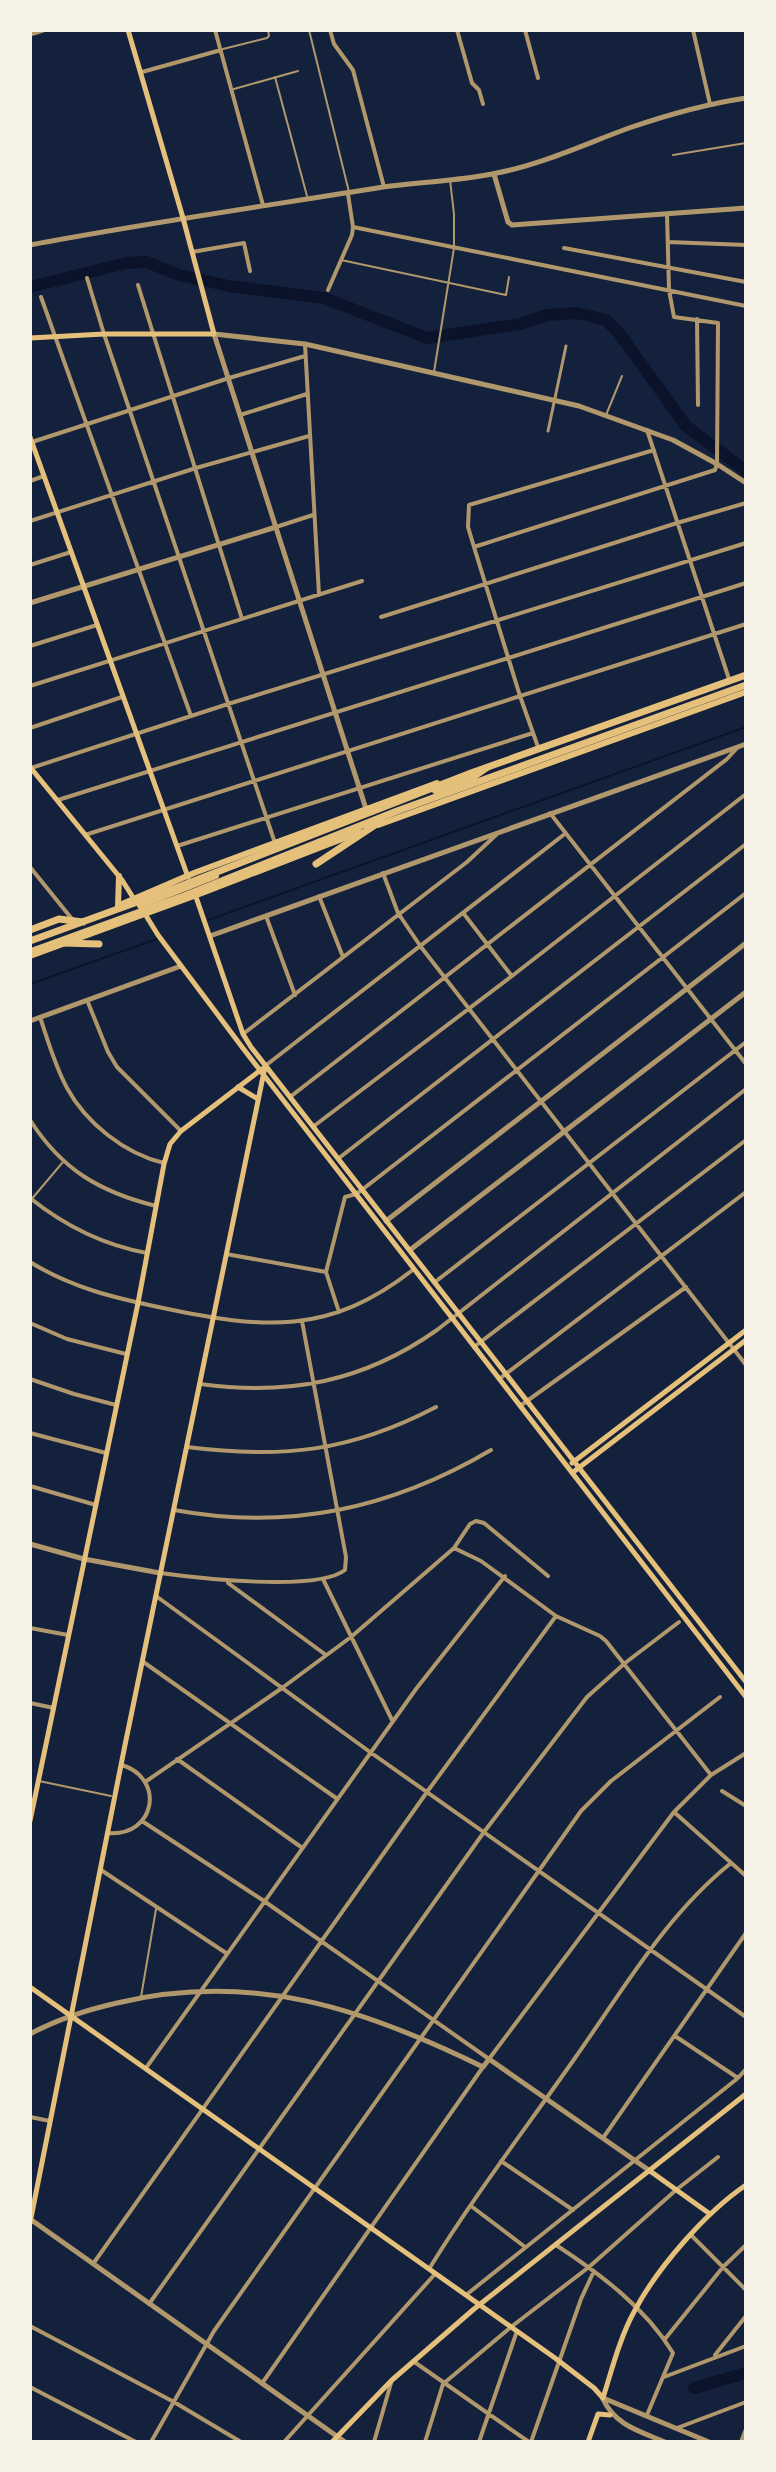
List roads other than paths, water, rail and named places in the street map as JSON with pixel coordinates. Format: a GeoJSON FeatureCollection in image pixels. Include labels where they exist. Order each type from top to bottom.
{"type":"FeatureCollection","features":[{"type":"Feature","properties":{"kind":"highway"},"geometry":{"type":"LineString","coordinates":[[30,941],[255,858],[471,773],[746,674]]}},
{"type":"Feature","properties":{"kind":"highway"},"geometry":{"type":"LineString","coordinates":[[30,954],[397,811],[746,685]]}},
{"type":"Feature","properties":{"kind":"highway"},"geometry":{"type":"LineString","coordinates":[[316,864],[397,811]]}},
{"type":"Feature","properties":{"kind":"highway"},"geometry":{"type":"LineString","coordinates":[[30,928],[59,919],[85,922]]}},
{"type":"Feature","properties":{"kind":"highway"},"geometry":{"type":"LineString","coordinates":[[56,943],[99,944]]}},
{"type":"Feature","properties":{"kind":"main road"},"geometry":{"type":"LineString","coordinates":[[30,338],[214,334],[128,30]]}},
{"type":"Feature","properties":{"kind":"main road"},"geometry":{"type":"LineString","coordinates":[[31,441],[243,1034],[263,1070],[314,1126],[746,1682]]}},
{"type":"Feature","properties":{"kind":"main road"},"geometry":{"type":"LineString","coordinates":[[30,941],[275,843],[746,674]]}},
{"type":"Feature","properties":{"kind":"main road"},"geometry":{"type":"LineString","coordinates":[[30,954],[746,692]]}},
{"type":"Feature","properties":{"kind":"main road"},"geometry":{"type":"LineString","coordinates":[[30,768],[119,876],[134,899]]}},
{"type":"Feature","properties":{"kind":"main road"},"geometry":{"type":"LineString","coordinates":[[140,906],[367,811]]}},
{"type":"Feature","properties":{"kind":"main road"},"geometry":{"type":"LineString","coordinates":[[118,906],[119,876]]}},
{"type":"Feature","properties":{"kind":"main road"},"geometry":{"type":"LineString","coordinates":[[145,914],[181,966],[356,1194],[746,1697]]}},
{"type":"Feature","properties":{"kind":"main road"},"geometry":{"type":"LineString","coordinates":[[30,1821],[170,1144],[181,1131],[263,1070]]}},
{"type":"Feature","properties":{"kind":"main road"},"geometry":{"type":"LineString","coordinates":[[30,2220],[263,1070]]}},
{"type":"Feature","properties":{"kind":"main road"},"geometry":{"type":"LineString","coordinates":[[238,1087],[258,1099]]}},
{"type":"Feature","properties":{"kind":"main road"},"geometry":{"type":"LineString","coordinates":[[567,1467],[746,1330]]}},
{"type":"Feature","properties":{"kind":"main road"},"geometry":{"type":"LineString","coordinates":[[572,1473],[746,1340]]}},
{"type":"Feature","properties":{"kind":"main road"},"geometry":{"type":"LineString","coordinates":[[540,1432],[547,1427]]}},
{"type":"Feature","properties":{"kind":"main road"},"geometry":{"type":"LineString","coordinates":[[619,1535],[626,1529]]}},
{"type":"Feature","properties":{"kind":"main road"},"geometry":{"type":"LineString","coordinates":[[724,1668],[730,1662]]}},
{"type":"Feature","properties":{"kind":"main road"},"geometry":{"type":"LineString","coordinates":[[30,1987],[559,2361],[603,2398],[636,2307],[691,2235],[710,2214],[745,2186]]}},
{"type":"Feature","properties":{"kind":"main road"},"geometry":{"type":"LineString","coordinates":[[335,2439],[392,2380],[479,2305],[746,2094]]}},
{"type":"Feature","properties":{"kind":"main road"},"geometry":{"type":"LineString","coordinates":[[650,2171],[710,2214]]}},
{"type":"Feature","properties":{"kind":"main road"},"geometry":{"type":"LineString","coordinates":[[588,2442],[598,2414],[610,2415]]}},
{"type":"Feature","properties":{"kind":"street"},"geometry":{"type":"LineString","coordinates":[[30,34],[43,30]]}},
{"type":"Feature","properties":{"kind":"street"},"geometry":{"type":"LineString","coordinates":[[215,30],[263,207]]}},
{"type":"Feature","properties":{"kind":"street"},"geometry":{"type":"LineString","coordinates":[[330,30],[334,44],[353,70],[384,187]]}},
{"type":"Feature","properties":{"kind":"street"},"geometry":{"type":"LineString","coordinates":[[457,30],[472,83],[479,90],[483,104]]}},
{"type":"Feature","properties":{"kind":"street"},"geometry":{"type":"LineString","coordinates":[[525,30],[538,78]]}},
{"type":"Feature","properties":{"kind":"street"},"geometry":{"type":"LineString","coordinates":[[693,30],[710,104]]}},
{"type":"Feature","properties":{"kind":"street"},"geometry":{"type":"LineString","coordinates":[[142,72],[221,50]]}},
{"type":"Feature","properties":{"kind":"street"},"geometry":{"type":"LineString","coordinates":[[30,245],[384,187],[494,174],[559,156],[629,128],[710,104],[746,98]]}},
{"type":"Feature","properties":{"kind":"street"},"geometry":{"type":"LineString","coordinates":[[494,174],[508,222],[512,225],[746,208]]}},
{"type":"Feature","properties":{"kind":"street"},"geometry":{"type":"LineString","coordinates":[[328,290],[353,227],[349,194]]}},
{"type":"Feature","properties":{"kind":"street"},"geometry":{"type":"LineString","coordinates":[[474,547],[715,470],[718,323],[674,317],[669,290],[667,214]]}},
{"type":"Feature","properties":{"kind":"street"},"geometry":{"type":"LineString","coordinates":[[353,227],[746,306]]}},
{"type":"Feature","properties":{"kind":"street"},"geometry":{"type":"LineString","coordinates":[[668,242],[746,245]]}},
{"type":"Feature","properties":{"kind":"street"},"geometry":{"type":"LineString","coordinates":[[192,252],[244,243],[250,271]]}},
{"type":"Feature","properties":{"kind":"street"},"geometry":{"type":"LineString","coordinates":[[564,248],[746,282]]}},
{"type":"Feature","properties":{"kind":"street"},"geometry":{"type":"LineString","coordinates":[[87,278],[275,843]]}},
{"type":"Feature","properties":{"kind":"street"},"geometry":{"type":"LineString","coordinates":[[138,285],[242,619]]}},
{"type":"Feature","properties":{"kind":"street"},"geometry":{"type":"LineString","coordinates":[[41,297],[191,716]]}},
{"type":"Feature","properties":{"kind":"street"},"geometry":{"type":"LineString","coordinates":[[697,319],[698,405]]}},
{"type":"Feature","properties":{"kind":"street"},"geometry":{"type":"LineString","coordinates":[[367,811],[214,334],[305,344],[556,399],[647,429],[717,464],[746,483]]}},
{"type":"Feature","properties":{"kind":"street"},"geometry":{"type":"LineString","coordinates":[[305,344],[319,595]]}},
{"type":"Feature","properties":{"kind":"street"},"geometry":{"type":"LineString","coordinates":[[548,431],[566,346]]}},
{"type":"Feature","properties":{"kind":"street"},"geometry":{"type":"LineString","coordinates":[[31,441],[305,356]]}},
{"type":"Feature","properties":{"kind":"street"},"geometry":{"type":"LineString","coordinates":[[240,415],[308,393]]}},
{"type":"Feature","properties":{"kind":"street"},"geometry":{"type":"LineString","coordinates":[[647,429],[729,679]]}},
{"type":"Feature","properties":{"kind":"street"},"geometry":{"type":"LineString","coordinates":[[30,521],[309,436]]}},
{"type":"Feature","properties":{"kind":"street"},"geometry":{"type":"LineString","coordinates":[[538,747],[468,527],[469,505],[654,450]]}},
{"type":"Feature","properties":{"kind":"street"},"geometry":{"type":"LineString","coordinates":[[30,481],[44,476]]}},
{"type":"Feature","properties":{"kind":"street"},"geometry":{"type":"LineString","coordinates":[[381,617],[746,503]]}},
{"type":"Feature","properties":{"kind":"street"},"geometry":{"type":"LineString","coordinates":[[30,603],[313,515]]}},
{"type":"Feature","properties":{"kind":"street"},"geometry":{"type":"LineString","coordinates":[[30,768],[746,543]]}},
{"type":"Feature","properties":{"kind":"street"},"geometry":{"type":"LineString","coordinates":[[30,565],[71,552]]}},
{"type":"Feature","properties":{"kind":"street"},"geometry":{"type":"LineString","coordinates":[[30,686],[362,581]]}},
{"type":"Feature","properties":{"kind":"street"},"geometry":{"type":"LineString","coordinates":[[56,801],[746,583]]}},
{"type":"Feature","properties":{"kind":"street"},"geometry":{"type":"LineString","coordinates":[[84,835],[746,624]]}},
{"type":"Feature","properties":{"kind":"street"},"geometry":{"type":"LineString","coordinates":[[30,646],[97,625]]}},
{"type":"Feature","properties":{"kind":"street"},"geometry":{"type":"LineString","coordinates":[[30,728],[123,697]]}},
{"type":"Feature","properties":{"kind":"street"},"geometry":{"type":"LineString","coordinates":[[177,846],[533,733]]}},
{"type":"Feature","properties":{"kind":"street"},"geometry":{"type":"LineString","coordinates":[[210,936],[746,744]]}},
{"type":"Feature","properties":{"kind":"street"},"geometry":{"type":"LineString","coordinates":[[290,1097],[727,759],[738,747]]}},
{"type":"Feature","properties":{"kind":"street"},"geometry":{"type":"LineString","coordinates":[[314,1126],[746,794]]}},
{"type":"Feature","properties":{"kind":"street"},"geometry":{"type":"LineString","coordinates":[[550,813],[746,1064]]}},
{"type":"Feature","properties":{"kind":"street"},"geometry":{"type":"LineString","coordinates":[[243,1034],[467,862],[499,832]]}},
{"type":"Feature","properties":{"kind":"street"},"geometry":{"type":"LineString","coordinates":[[263,1070],[566,833]]}},
{"type":"Feature","properties":{"kind":"street"},"geometry":{"type":"LineString","coordinates":[[339,1158],[746,844]]}},
{"type":"Feature","properties":{"kind":"street"},"geometry":{"type":"LineString","coordinates":[[30,867],[76,924]]}},
{"type":"Feature","properties":{"kind":"street"},"geometry":{"type":"LineString","coordinates":[[383,873],[398,913],[421,947],[746,1365]]}},
{"type":"Feature","properties":{"kind":"street"},"geometry":{"type":"LineString","coordinates":[[339,1312],[326,1272],[345,1197],[363,1189],[746,893]]}},
{"type":"Feature","properties":{"kind":"street"},"geometry":{"type":"LineString","coordinates":[[319,896],[343,958]]}},
{"type":"Feature","properties":{"kind":"street"},"geometry":{"type":"LineString","coordinates":[[464,914],[512,976]]}},
{"type":"Feature","properties":{"kind":"street"},"geometry":{"type":"LineString","coordinates":[[266,916],[295,995]]}},
{"type":"Feature","properties":{"kind":"street"},"geometry":{"type":"LineString","coordinates":[[30,928],[60,921],[76,924]]}},
{"type":"Feature","properties":{"kind":"street"},"geometry":{"type":"LineString","coordinates":[[381,1225],[746,943]]}},
{"type":"Feature","properties":{"kind":"street"},"geometry":{"type":"LineString","coordinates":[[30,1021],[181,966]]}},
{"type":"Feature","properties":{"kind":"street"},"geometry":{"type":"LineString","coordinates":[[403,1255],[746,992]]}},
{"type":"Feature","properties":{"kind":"street"},"geometry":{"type":"LineString","coordinates":[[87,1000],[117,1067],[181,1131]]}},
{"type":"Feature","properties":{"kind":"street"},"geometry":{"type":"LineString","coordinates":[[40,1017],[61,1075],[80,1107],[98,1126],[128,1149],[164,1164]]}},
{"type":"Feature","properties":{"kind":"street"},"geometry":{"type":"LineString","coordinates":[[435,1282],[746,1042]]}},
{"type":"Feature","properties":{"kind":"street"},"geometry":{"type":"LineString","coordinates":[[200,1384],[263,1389],[313,1384],[351,1375],[387,1360],[421,1341],[459,1313],[746,1089]]}},
{"type":"Feature","properties":{"kind":"street"},"geometry":{"type":"LineString","coordinates":[[30,1120],[64,1161],[103,1189],[156,1206]]}},
{"type":"Feature","properties":{"kind":"street"},"geometry":{"type":"LineString","coordinates":[[474,1347],[746,1140]]}},
{"type":"Feature","properties":{"kind":"street"},"geometry":{"type":"LineString","coordinates":[[499,1379],[746,1192]]}},
{"type":"Feature","properties":{"kind":"street"},"geometry":{"type":"LineString","coordinates":[[30,1200],[97,1239],[147,1253]]}},
{"type":"Feature","properties":{"kind":"street"},"geometry":{"type":"LineString","coordinates":[[226,1253],[326,1272]]}},
{"type":"Feature","properties":{"kind":"street"},"geometry":{"type":"LineString","coordinates":[[30,1262],[80,1288],[213,1319],[251,1324],[302,1321],[339,1312],[379,1294],[414,1269]]}},
{"type":"Feature","properties":{"kind":"street"},"geometry":{"type":"LineString","coordinates":[[520,1406],[686,1287]]}},
{"type":"Feature","properties":{"kind":"street"},"geometry":{"type":"LineString","coordinates":[[30,1544],[84,1559],[226,1581],[323,1579],[343,1572],[346,1557],[302,1321]]}},
{"type":"Feature","properties":{"kind":"street"},"geometry":{"type":"LineString","coordinates":[[30,1323],[67,1339],[126,1354]]}},
{"type":"Feature","properties":{"kind":"street"},"geometry":{"type":"LineString","coordinates":[[30,1379],[116,1405]]}},
{"type":"Feature","properties":{"kind":"street"},"geometry":{"type":"LineString","coordinates":[[187,1447],[262,1454],[326,1447],[394,1428],[436,1407]]}},
{"type":"Feature","properties":{"kind":"street"},"geometry":{"type":"LineString","coordinates":[[30,1433],[106,1453]]}},
{"type":"Feature","properties":{"kind":"street"},"geometry":{"type":"LineString","coordinates":[[174,1510],[257,1518],[337,1511],[401,1494],[452,1472],[491,1450]]}},
{"type":"Feature","properties":{"kind":"street"},"geometry":{"type":"LineString","coordinates":[[30,1486],[96,1505]]}},
{"type":"Feature","properties":{"kind":"street"},"geometry":{"type":"LineString","coordinates":[[145,1782],[351,1637],[454,1548],[470,1524],[476,1521],[484,1523],[548,1576]]}},
{"type":"Feature","properties":{"kind":"street"},"geometry":{"type":"LineString","coordinates":[[454,1548],[505,1576],[556,1616],[600,1636],[625,1663],[711,1775]]}},
{"type":"Feature","properties":{"kind":"street"},"geometry":{"type":"LineString","coordinates":[[146,2068],[392,1721],[505,1576]]}},
{"type":"Feature","properties":{"kind":"street"},"geometry":{"type":"LineString","coordinates":[[323,1579],[392,1721]]}},
{"type":"Feature","properties":{"kind":"street"},"geometry":{"type":"LineString","coordinates":[[226,1581],[326,1655]]}},
{"type":"Feature","properties":{"kind":"street"},"geometry":{"type":"LineString","coordinates":[[156,1596],[370,1752],[746,2017]]}},
{"type":"Feature","properties":{"kind":"street"},"geometry":{"type":"LineString","coordinates":[[93,2264],[427,1792],[556,1616]]}},
{"type":"Feature","properties":{"kind":"street"},"geometry":{"type":"LineString","coordinates":[[149,2304],[484,1832],[587,1697],[679,1622]]}},
{"type":"Feature","properties":{"kind":"street"},"geometry":{"type":"LineString","coordinates":[[30,1628],[68,1635]]}},
{"type":"Feature","properties":{"kind":"street"},"geometry":{"type":"LineString","coordinates":[[142,1661],[336,1799]]}},
{"type":"Feature","properties":{"kind":"street"},"geometry":{"type":"LineString","coordinates":[[151,2442],[206,2343],[581,1811],[595,1796],[720,1697]]}},
{"type":"Feature","properties":{"kind":"street"},"geometry":{"type":"LineString","coordinates":[[30,1703],[54,1708]]}},
{"type":"Feature","properties":{"kind":"street"},"geometry":{"type":"LineString","coordinates":[[263,2382],[483,2067],[674,1812],[711,1775],[746,1753]]}},
{"type":"Feature","properties":{"kind":"street"},"geometry":{"type":"LineString","coordinates":[[177,1759],[301,1847]]}},
{"type":"Feature","properties":{"kind":"street"},"geometry":{"type":"LineString","coordinates":[[108,1833],[126,1832],[142,1821],[150,1802],[145,1782],[135,1771],[121,1765]]}},
{"type":"Feature","properties":{"kind":"street"},"geometry":{"type":"LineString","coordinates":[[30,1779],[38,1781]]}},
{"type":"Feature","properties":{"kind":"street"},"geometry":{"type":"LineString","coordinates":[[722,1791],[746,1806]]}},
{"type":"Feature","properties":{"kind":"street"},"geometry":{"type":"LineString","coordinates":[[674,1812],[746,1876]]}},
{"type":"Feature","properties":{"kind":"street"},"geometry":{"type":"LineString","coordinates":[[142,1821],[264,1901],[650,2171]]}},
{"type":"Feature","properties":{"kind":"street"},"geometry":{"type":"LineString","coordinates":[[429,2269],[501,2161],[651,1950],[696,1892],[731,1863]]}},
{"type":"Feature","properties":{"kind":"street"},"geometry":{"type":"LineString","coordinates":[[101,1870],[226,1953]]}},
{"type":"Feature","properties":{"kind":"street"},"geometry":{"type":"LineString","coordinates":[[603,2138],[746,1933]]}},
{"type":"Feature","properties":{"kind":"street"},"geometry":{"type":"LineString","coordinates":[[30,2034],[54,2021],[141,1997],[252,1992],[285,1996],[355,2013],[420,2037],[483,2067]]}},
{"type":"Feature","properties":{"kind":"street"},"geometry":{"type":"LineString","coordinates":[[675,2036],[738,2078]]}},
{"type":"Feature","properties":{"kind":"street"},"geometry":{"type":"LineString","coordinates":[[466,2295],[746,2069]]}},
{"type":"Feature","properties":{"kind":"street"},"geometry":{"type":"LineString","coordinates":[[30,2117],[50,2121]]}},
{"type":"Feature","properties":{"kind":"street"},"geometry":{"type":"LineString","coordinates":[[425,2442],[443,2384],[592,2269],[676,2190],[718,2157]]}},
{"type":"Feature","properties":{"kind":"street"},"geometry":{"type":"LineString","coordinates":[[501,2161],[573,2210]]}},
{"type":"Feature","properties":{"kind":"street"},"geometry":{"type":"LineString","coordinates":[[471,2206],[525,2247]]}},
{"type":"Feature","properties":{"kind":"street"},"geometry":{"type":"LineString","coordinates":[[30,2220],[263,2382],[335,2439],[345,2442]]}},
{"type":"Feature","properties":{"kind":"street"},"geometry":{"type":"LineString","coordinates":[[691,2235],[746,2290]]}},
{"type":"Feature","properties":{"kind":"street"},"geometry":{"type":"LineString","coordinates":[[556,2245],[592,2269],[636,2307],[665,2339],[673,2353],[647,2415]]}},
{"type":"Feature","properties":{"kind":"street"},"geometry":{"type":"LineString","coordinates":[[665,2339],[723,2267],[746,2245]]}},
{"type":"Feature","properties":{"kind":"street"},"geometry":{"type":"LineString","coordinates":[[413,2361],[530,2442],[592,2269]]}},
{"type":"Feature","properties":{"kind":"street"},"geometry":{"type":"LineString","coordinates":[[284,2442],[435,2273]]}},
{"type":"Feature","properties":{"kind":"street"},"geometry":{"type":"LineString","coordinates":[[713,2357],[746,2316]]}},
{"type":"Feature","properties":{"kind":"street"},"geometry":{"type":"LineString","coordinates":[[30,2326],[174,2402],[241,2442]]}},
{"type":"Feature","properties":{"kind":"street"},"geometry":{"type":"LineString","coordinates":[[479,2442],[514,2329]]}},
{"type":"Feature","properties":{"kind":"street"},"geometry":{"type":"LineString","coordinates":[[664,2377],[746,2346]]}},
{"type":"Feature","properties":{"kind":"street"},"geometry":{"type":"LineString","coordinates":[[374,2442],[392,2380]]}},
{"type":"Feature","properties":{"kind":"street"},"geometry":{"type":"LineString","coordinates":[[30,2387],[136,2442]]}},
{"type":"Feature","properties":{"kind":"street"},"geometry":{"type":"LineString","coordinates":[[603,2398],[610,2415],[665,2442]]}},
{"type":"Feature","properties":{"kind":"street"},"geometry":{"type":"LineString","coordinates":[[603,2398],[709,2442]]}},
{"type":"Feature","properties":{"kind":"street"},"geometry":{"type":"LineString","coordinates":[[677,2429],[746,2402]]}},
{"type":"Feature","properties":{"kind":"street"},"geometry":{"type":"LineString","coordinates":[[741,2442],[746,2429]]}},
{"type":"Feature","properties":{"kind":"lane"},"geometry":{"type":"LineString","coordinates":[[221,50],[267,38],[268,30]]}},
{"type":"Feature","properties":{"kind":"lane"},"geometry":{"type":"LineString","coordinates":[[309,30],[349,194]]}},
{"type":"Feature","properties":{"kind":"lane"},"geometry":{"type":"LineString","coordinates":[[232,89],[298,71]]}},
{"type":"Feature","properties":{"kind":"lane"},"geometry":{"type":"LineString","coordinates":[[275,77],[308,200]]}},
{"type":"Feature","properties":{"kind":"lane"},"geometry":{"type":"LineString","coordinates":[[673,155],[746,143]]}},
{"type":"Feature","properties":{"kind":"lane"},"geometry":{"type":"LineString","coordinates":[[434,373],[454,248],[450,179]]}},
{"type":"Feature","properties":{"kind":"lane"},"geometry":{"type":"LineString","coordinates":[[340,260],[506,295],[509,277]]}},
{"type":"Feature","properties":{"kind":"lane"},"geometry":{"type":"LineString","coordinates":[[606,415],[622,376]]}},
{"type":"Feature","properties":{"kind":"lane"},"geometry":{"type":"LineString","coordinates":[[30,1200],[64,1161]]}},
{"type":"Feature","properties":{"kind":"lane"},"geometry":{"type":"LineString","coordinates":[[38,1781],[116,1796]]}},
{"type":"Feature","properties":{"kind":"lane"},"geometry":{"type":"LineString","coordinates":[[141,1997],[157,1908]]}},
{"type":"Feature","properties":{"kind":"waterway"},"geometry":{"type":"LineString","coordinates":[[30,287],[126,263],[147,262],[179,275],[229,286],[324,298],[427,338],[520,324],[547,315],[577,313],[606,320],[619,333],[686,426],[746,471]]}},
{"type":"Feature","properties":{"kind":"waterway"},"geometry":{"type":"LineString","coordinates":[[208,920],[746,727]]}},
{"type":"Feature","properties":{"kind":"waterway"},"geometry":{"type":"LineString","coordinates":[[30,984],[157,939]]}},
{"type":"Feature","properties":{"kind":"waterway"},"geometry":{"type":"LineString","coordinates":[[694,2388],[746,2373]]}}]}
